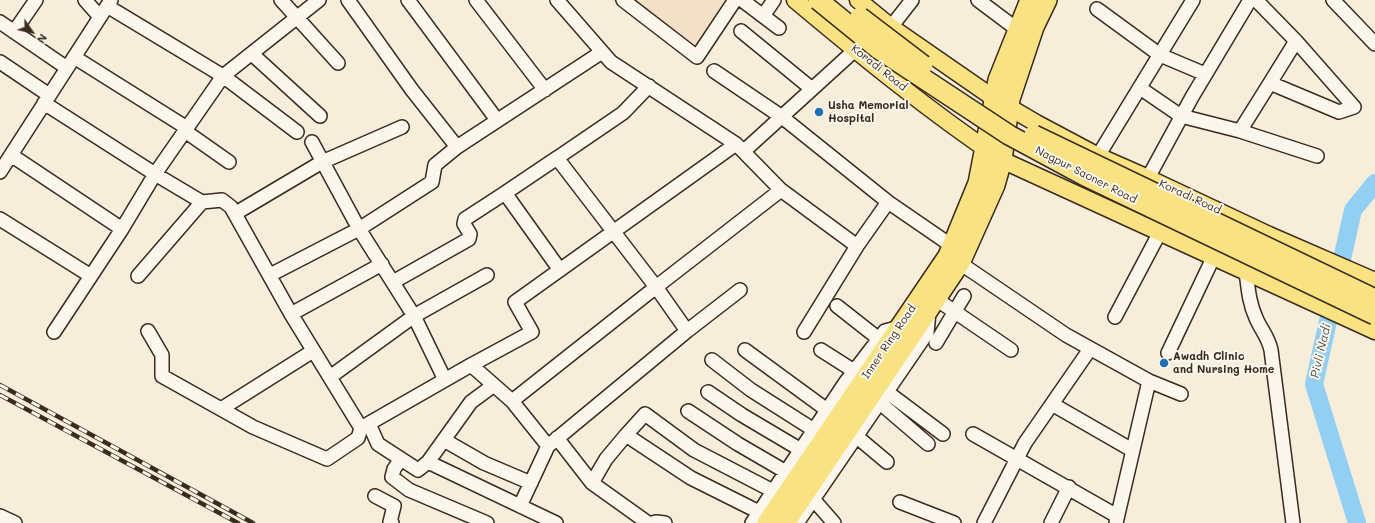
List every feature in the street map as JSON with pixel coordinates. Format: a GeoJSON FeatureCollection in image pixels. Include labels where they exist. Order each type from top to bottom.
{"type":"FeatureCollection","features":[{"type":"Feature","properties":{"kind":"highway","name":"Nagpur Saoner Road"},"geometry":{"type":"LineString","coordinates":[[818,0],[877,48],[1009,135],[1085,176],[1372,324]]}},
{"type":"Feature","properties":{"kind":"highway","name":"Nagpur Saoner Road"},"geometry":{"type":"LineString","coordinates":[[839,0],[875,30],[959,90],[1017,126],[1375,299]]}},
{"type":"Feature","properties":{"kind":"highway"},"geometry":{"type":"LineString","coordinates":[[1002,103],[998,80],[1030,0]]}},
{"type":"Feature","properties":{"kind":"highway"},"geometry":{"type":"LineString","coordinates":[[1002,103],[1047,0]]}},
{"type":"Feature","properties":{"kind":"highway","name":"Inner Ring Road"},"geometry":{"type":"LineString","coordinates":[[763,517],[933,304],[953,255],[978,183],[985,148],[1002,103]]}},
{"type":"Feature","properties":{"kind":"highway","name":"Inner Ring Road"},"geometry":{"type":"LineString","coordinates":[[785,523],[822,442],[900,327],[953,255],[995,185],[1002,160],[1002,103]]}},
{"type":"Feature","properties":{"kind":"main road","name":"Koradi Road"},"geometry":{"type":"LineString","coordinates":[[795,0],[850,46],[1002,160]]}},
{"type":"Feature","properties":{"kind":"main road","name":"Koradi Road"},"geometry":{"type":"LineString","coordinates":[[862,3],[891,27],[1002,103],[1036,123],[1098,156],[1269,235],[1375,281]]}},
{"type":"Feature","properties":{"kind":"main road"},"geometry":{"type":"LineString","coordinates":[[850,46],[862,3]]}},
{"type":"Feature","properties":{"kind":"main road"},"geometry":{"type":"LineString","coordinates":[[1021,169],[1036,123]]}},
{"type":"Feature","properties":{"kind":"main road"},"geometry":{"type":"LineString","coordinates":[[1002,160],[1286,289],[1372,324]]}},
{"type":"Feature","properties":{"kind":"main road"},"geometry":{"type":"LineString","coordinates":[[1251,273],[1269,235]]}},
{"type":"Feature","properties":{"kind":"street"},"geometry":{"type":"LineString","coordinates":[[14,32],[36,0]]}},
{"type":"Feature","properties":{"kind":"street"},"geometry":{"type":"LineString","coordinates":[[85,0],[100,17]]}},
{"type":"Feature","properties":{"kind":"street"},"geometry":{"type":"LineString","coordinates":[[281,0],[338,63]]}},
{"type":"Feature","properties":{"kind":"street"},"geometry":{"type":"LineString","coordinates":[[54,332],[122,229],[155,174],[223,76],[319,0]]}},
{"type":"Feature","properties":{"kind":"street"},"geometry":{"type":"LineString","coordinates":[[348,0],[412,90],[457,147]]}},
{"type":"Feature","properties":{"kind":"street"},"geometry":{"type":"LineString","coordinates":[[408,0],[497,120]]}},
{"type":"Feature","properties":{"kind":"street"},"geometry":{"type":"LineString","coordinates":[[476,0],[545,90]]}},
{"type":"Feature","properties":{"kind":"street"},"geometry":{"type":"LineString","coordinates":[[557,0],[611,62],[740,148],[781,190],[857,246]]}},
{"type":"Feature","properties":{"kind":"street"},"geometry":{"type":"LineString","coordinates":[[623,0],[697,57],[735,0]]}},
{"type":"Feature","properties":{"kind":"street"},"geometry":{"type":"LineString","coordinates":[[742,0],[779,28]]}},
{"type":"Feature","properties":{"kind":"street"},"geometry":{"type":"LineString","coordinates":[[763,16],[774,0]]}},
{"type":"Feature","properties":{"kind":"street"},"geometry":{"type":"LineString","coordinates":[[891,27],[912,0]]}},
{"type":"Feature","properties":{"kind":"street"},"geometry":{"type":"LineString","coordinates":[[978,0],[1018,30]]}},
{"type":"Feature","properties":{"kind":"street"},"geometry":{"type":"LineString","coordinates":[[1148,178],[1205,74],[1250,0]]}},
{"type":"Feature","properties":{"kind":"street"},"geometry":{"type":"LineString","coordinates":[[1256,0],[1354,107],[1339,112],[1270,83]]}},
{"type":"Feature","properties":{"kind":"street"},"geometry":{"type":"LineString","coordinates":[[1333,0],[1375,44]]}},
{"type":"Feature","properties":{"kind":"street"},"geometry":{"type":"LineString","coordinates":[[1098,156],[1160,55],[1188,2]]}},
{"type":"Feature","properties":{"kind":"street"},"geometry":{"type":"LineString","coordinates":[[0,172],[109,3],[223,76],[297,132]]}},
{"type":"Feature","properties":{"kind":"street"},"geometry":{"type":"LineString","coordinates":[[1097,9],[1160,55],[1205,74]]}},
{"type":"Feature","properties":{"kind":"street"},"geometry":{"type":"LineString","coordinates":[[0,22],[67,68]]}},
{"type":"Feature","properties":{"kind":"street"},"geometry":{"type":"LineString","coordinates":[[741,31],[812,89]]}},
{"type":"Feature","properties":{"kind":"street"},"geometry":{"type":"LineString","coordinates":[[1240,130],[1296,42]]}},
{"type":"Feature","properties":{"kind":"street"},"geometry":{"type":"LineString","coordinates":[[148,332],[162,355],[162,376],[253,427],[327,459],[358,438],[365,426],[532,332],[516,302],[614,232],[740,148],[782,117],[812,89],[850,46]]}},
{"type":"Feature","properties":{"kind":"street"},"geometry":{"type":"LineString","coordinates":[[270,275],[359,230],[432,182],[435,165],[457,147],[602,52]]}},
{"type":"Feature","properties":{"kind":"street"},"geometry":{"type":"LineString","coordinates":[[252,54],[320,116]]}},
{"type":"Feature","properties":{"kind":"street"},"geometry":{"type":"LineString","coordinates":[[74,56],[186,130],[229,162]]}},
{"type":"Feature","properties":{"kind":"street"},"geometry":{"type":"LineString","coordinates":[[0,62],[47,99],[155,174],[202,202],[222,200],[236,214],[313,351],[378,444],[418,470],[428,462],[472,402],[494,385]]}},
{"type":"Feature","properties":{"kind":"street"},"geometry":{"type":"LineString","coordinates":[[714,71],[782,117],[953,255],[1066,335],[1149,381],[1181,394]]}},
{"type":"Feature","properties":{"kind":"street"},"geometry":{"type":"LineString","coordinates":[[393,282],[469,239],[470,234],[464,224],[466,220],[623,113],[648,86]]}},
{"type":"Feature","properties":{"kind":"street"},"geometry":{"type":"LineString","coordinates":[[1140,88],[1181,116],[1240,130],[1317,156]]}},
{"type":"Feature","properties":{"kind":"street"},"geometry":{"type":"LineString","coordinates":[[236,214],[322,162],[402,127]]}},
{"type":"Feature","properties":{"kind":"street"},"geometry":{"type":"LineString","coordinates":[[312,142],[359,230],[414,316],[445,380]]}},
{"type":"Feature","properties":{"kind":"street"},"geometry":{"type":"LineString","coordinates":[[11,155],[122,229]]}},
{"type":"Feature","properties":{"kind":"street"},"geometry":{"type":"LineString","coordinates":[[557,158],[656,287],[686,331]]}},
{"type":"Feature","properties":{"kind":"street"},"geometry":{"type":"LineString","coordinates":[[512,401],[781,190]]}},
{"type":"Feature","properties":{"kind":"street"},"geometry":{"type":"LineString","coordinates":[[505,192],[560,270]]}},
{"type":"Feature","properties":{"kind":"street"},"geometry":{"type":"LineString","coordinates":[[138,276],[202,202]]}},
{"type":"Feature","properties":{"kind":"street"},"geometry":{"type":"LineString","coordinates":[[804,332],[857,246],[888,202]]}},
{"type":"Feature","properties":{"kind":"street"},"geometry":{"type":"LineString","coordinates":[[0,219],[91,276]]}},
{"type":"Feature","properties":{"kind":"street"},"geometry":{"type":"LineString","coordinates":[[1115,317],[1160,232]]}},
{"type":"Feature","properties":{"kind":"street"},"geometry":{"type":"LineString","coordinates":[[1168,353],[1214,256]]}},
{"type":"Feature","properties":{"kind":"street"},"geometry":{"type":"LineString","coordinates":[[291,314],[382,264]]}},
{"type":"Feature","properties":{"kind":"street"},"geometry":{"type":"LineString","coordinates":[[1251,273],[1250,303],[1256,319],[1268,337],[1271,350],[1293,523]]}},
{"type":"Feature","properties":{"kind":"street"},"geometry":{"type":"LineString","coordinates":[[330,377],[414,316],[487,275]]}},
{"type":"Feature","properties":{"kind":"street"},"geometry":{"type":"LineString","coordinates":[[520,506],[530,483],[553,442],[686,331],[740,290]]}},
{"type":"Feature","properties":{"kind":"street"},"geometry":{"type":"LineString","coordinates":[[936,343],[964,296]]}},
{"type":"Feature","properties":{"kind":"street"},"geometry":{"type":"LineString","coordinates":[[797,523],[927,333],[933,304],[954,311],[1011,350]]}},
{"type":"Feature","properties":{"kind":"street"},"geometry":{"type":"LineString","coordinates":[[837,306],[879,339]]}},
{"type":"Feature","properties":{"kind":"street"},"geometry":{"type":"LineString","coordinates":[[822,442],[827,410],[854,371],[885,331],[900,327]]}},
{"type":"Feature","properties":{"kind":"street"},"geometry":{"type":"LineString","coordinates":[[984,523],[1016,458],[1090,349]]}},
{"type":"Feature","properties":{"kind":"street"},"geometry":{"type":"LineString","coordinates":[[745,350],[827,410]]}},
{"type":"Feature","properties":{"kind":"street"},"geometry":{"type":"LineString","coordinates":[[821,350],[854,371]]}},
{"type":"Feature","properties":{"kind":"street"},"geometry":{"type":"LineString","coordinates":[[221,409],[313,351]]}},
{"type":"Feature","properties":{"kind":"street"},"geometry":{"type":"LineString","coordinates":[[712,360],[822,442]]}},
{"type":"Feature","properties":{"kind":"street"},"geometry":{"type":"LineString","coordinates":[[471,365],[512,401],[592,483],[648,523]]}},
{"type":"Feature","properties":{"kind":"street"},"geometry":{"type":"LineString","coordinates":[[973,434],[1069,487],[1116,520],[1149,381]]}},
{"type":"Feature","properties":{"kind":"street"},"geometry":{"type":"LineString","coordinates":[[708,392],[742,415],[800,450]]}},
{"type":"Feature","properties":{"kind":"street"},"geometry":{"type":"LineString","coordinates":[[883,397],[943,434]]}},
{"type":"Feature","properties":{"kind":"street"},"geometry":{"type":"LineString","coordinates":[[883,397],[928,444]]}},
{"type":"Feature","properties":{"kind":"street"},"geometry":{"type":"LineString","coordinates":[[1052,404],[1132,450]]}},
{"type":"Feature","properties":{"kind":"street"},"geometry":{"type":"LineString","coordinates":[[688,411],[738,444],[786,472]]}},
{"type":"Feature","properties":{"kind":"street"},"geometry":{"type":"LineString","coordinates":[[592,483],[606,459],[645,414],[694,450],[773,491]]}},
{"type":"Feature","properties":{"kind":"street"},"geometry":{"type":"LineString","coordinates":[[626,436],[691,478],[763,517]]}},
{"type":"Feature","properties":{"kind":"street"},"geometry":{"type":"LineString","coordinates":[[856,436],[887,462]]}},
{"type":"Feature","properties":{"kind":"street"},"geometry":{"type":"LineString","coordinates":[[444,440],[484,463],[530,483]]}},
{"type":"Feature","properties":{"kind":"street"},"geometry":{"type":"LineString","coordinates":[[752,523],[763,517],[773,491],[800,450],[822,442]]}},
{"type":"Feature","properties":{"kind":"street"},"geometry":{"type":"LineString","coordinates":[[401,459],[394,469],[392,477],[409,490],[487,523]]}},
{"type":"Feature","properties":{"kind":"street"},"geometry":{"type":"LineString","coordinates":[[428,462],[556,523]]}},
{"type":"Feature","properties":{"kind":"street"},"geometry":{"type":"LineString","coordinates":[[1051,523],[1069,487]]}},
{"type":"Feature","properties":{"kind":"street"},"geometry":{"type":"LineString","coordinates":[[375,496],[394,506],[390,522],[392,523]]}},
{"type":"Feature","properties":{"kind":"street"},"geometry":{"type":"LineString","coordinates":[[813,499],[834,523]]}},
{"type":"Feature","properties":{"kind":"street"},"geometry":{"type":"LineString","coordinates":[[900,502],[926,518],[954,523]]}},
{"type":"Feature","properties":{"kind":"street"},"geometry":{"type":"LineString","coordinates":[[0,516],[15,523]]}},
{"type":"Feature","properties":{"kind":"street"},"geometry":{"type":"LineString","coordinates":[[652,523],[665,523]]}},
{"type":"Feature","properties":{"kind":"shaded area"},"geometry":{"type":"Polygon","coordinates":[[[611,0],[742,0],[699,65],[611,0]]]}},
{"type":"Feature","properties":{"kind":"waterway","name":"Pivli Nadi"},"geometry":{"type":"LineString","coordinates":[[1357,523],[1314,384],[1353,210],[1375,183]]}},
{"type":"Feature","properties":{"kind":"railway"},"geometry":{"type":"LineString","coordinates":[[0,385],[253,523]]}},
{"type":"Feature","properties":{"kind":"railway"},"geometry":{"type":"LineString","coordinates":[[0,395],[238,523]]}},
{"type":"Feature","properties":{"kind":"place","name":"Usha Memorial Hospital"},"geometry":{"type":"Point","coordinates":[819,112]}},
{"type":"Feature","properties":{"kind":"place","name":"Awadh Clinic and Nursing Home"},"geometry":{"type":"Point","coordinates":[1164,363]}}]}
